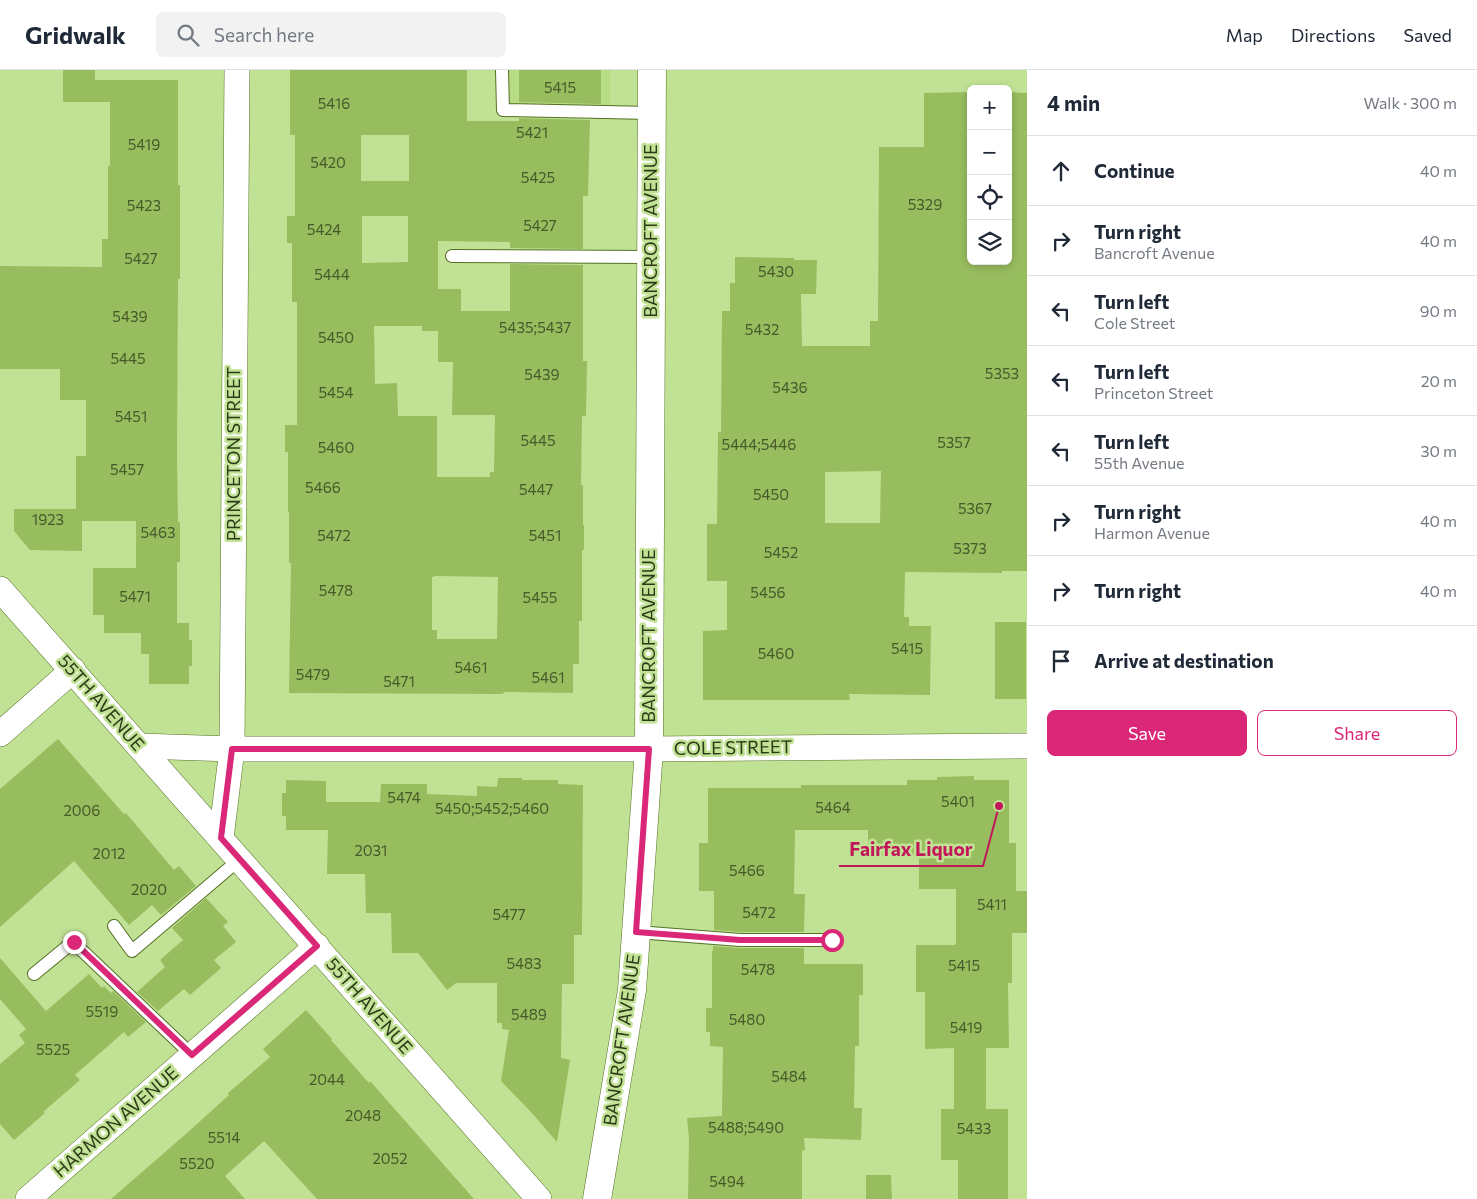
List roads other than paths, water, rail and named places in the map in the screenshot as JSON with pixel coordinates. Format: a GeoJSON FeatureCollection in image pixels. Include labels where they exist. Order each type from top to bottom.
{"type":"FeatureCollection","features":[{"type":"Feature","properties":{"kind":"street","name":"PRINCETON STREET"},"geometry":{"type":"LineString","coordinates":[[221,838],[232,749],[237,70]]}},
{"type":"Feature","properties":{"kind":"street","name":"BANCROFT AVENUE"},"geometry":{"type":"LineString","coordinates":[[597,1199],[632,990],[649,749],[652,70]]}},
{"type":"Feature","properties":{"kind":"street","name":"55TH AVENUE"},"geometry":{"type":"LineString","coordinates":[[0,589],[539,1199]]}},
{"type":"Feature","properties":{"kind":"street"},"geometry":{"type":"LineString","coordinates":[[0,734],[72,670]]}},
{"type":"Feature","properties":{"kind":"street","name":"COLE STREET"},"geometry":{"type":"LineString","coordinates":[[139,746],[232,749],[649,749],[1027,746]]}},
{"type":"Feature","properties":{"kind":"street","name":"HARMON AVENUE"},"geometry":{"type":"LineString","coordinates":[[28,1199],[317,946]]}},
{"type":"Feature","properties":{"kind":"lane"},"geometry":{"type":"LineString","coordinates":[[502,70],[502,110],[652,113]]}},
{"type":"Feature","properties":{"kind":"lane"},"geometry":{"type":"LineString","coordinates":[[452,256],[651,257]]}},
{"type":"Feature","properties":{"kind":"lane"},"geometry":{"type":"LineString","coordinates":[[114,926],[132,950],[240,859]]}},
{"type":"Feature","properties":{"kind":"lane"},"geometry":{"type":"LineString","coordinates":[[636,932],[740,940],[832,940]]}},
{"type":"Feature","properties":{"kind":"lane"},"geometry":{"type":"LineString","coordinates":[[34,974],[74,942],[192,1055]]}},
{"type":"Feature","properties":{"kind":"place","name":"Fairfax Liquor"},"geometry":{"type":"Point","coordinates":[999,806]}}]}
